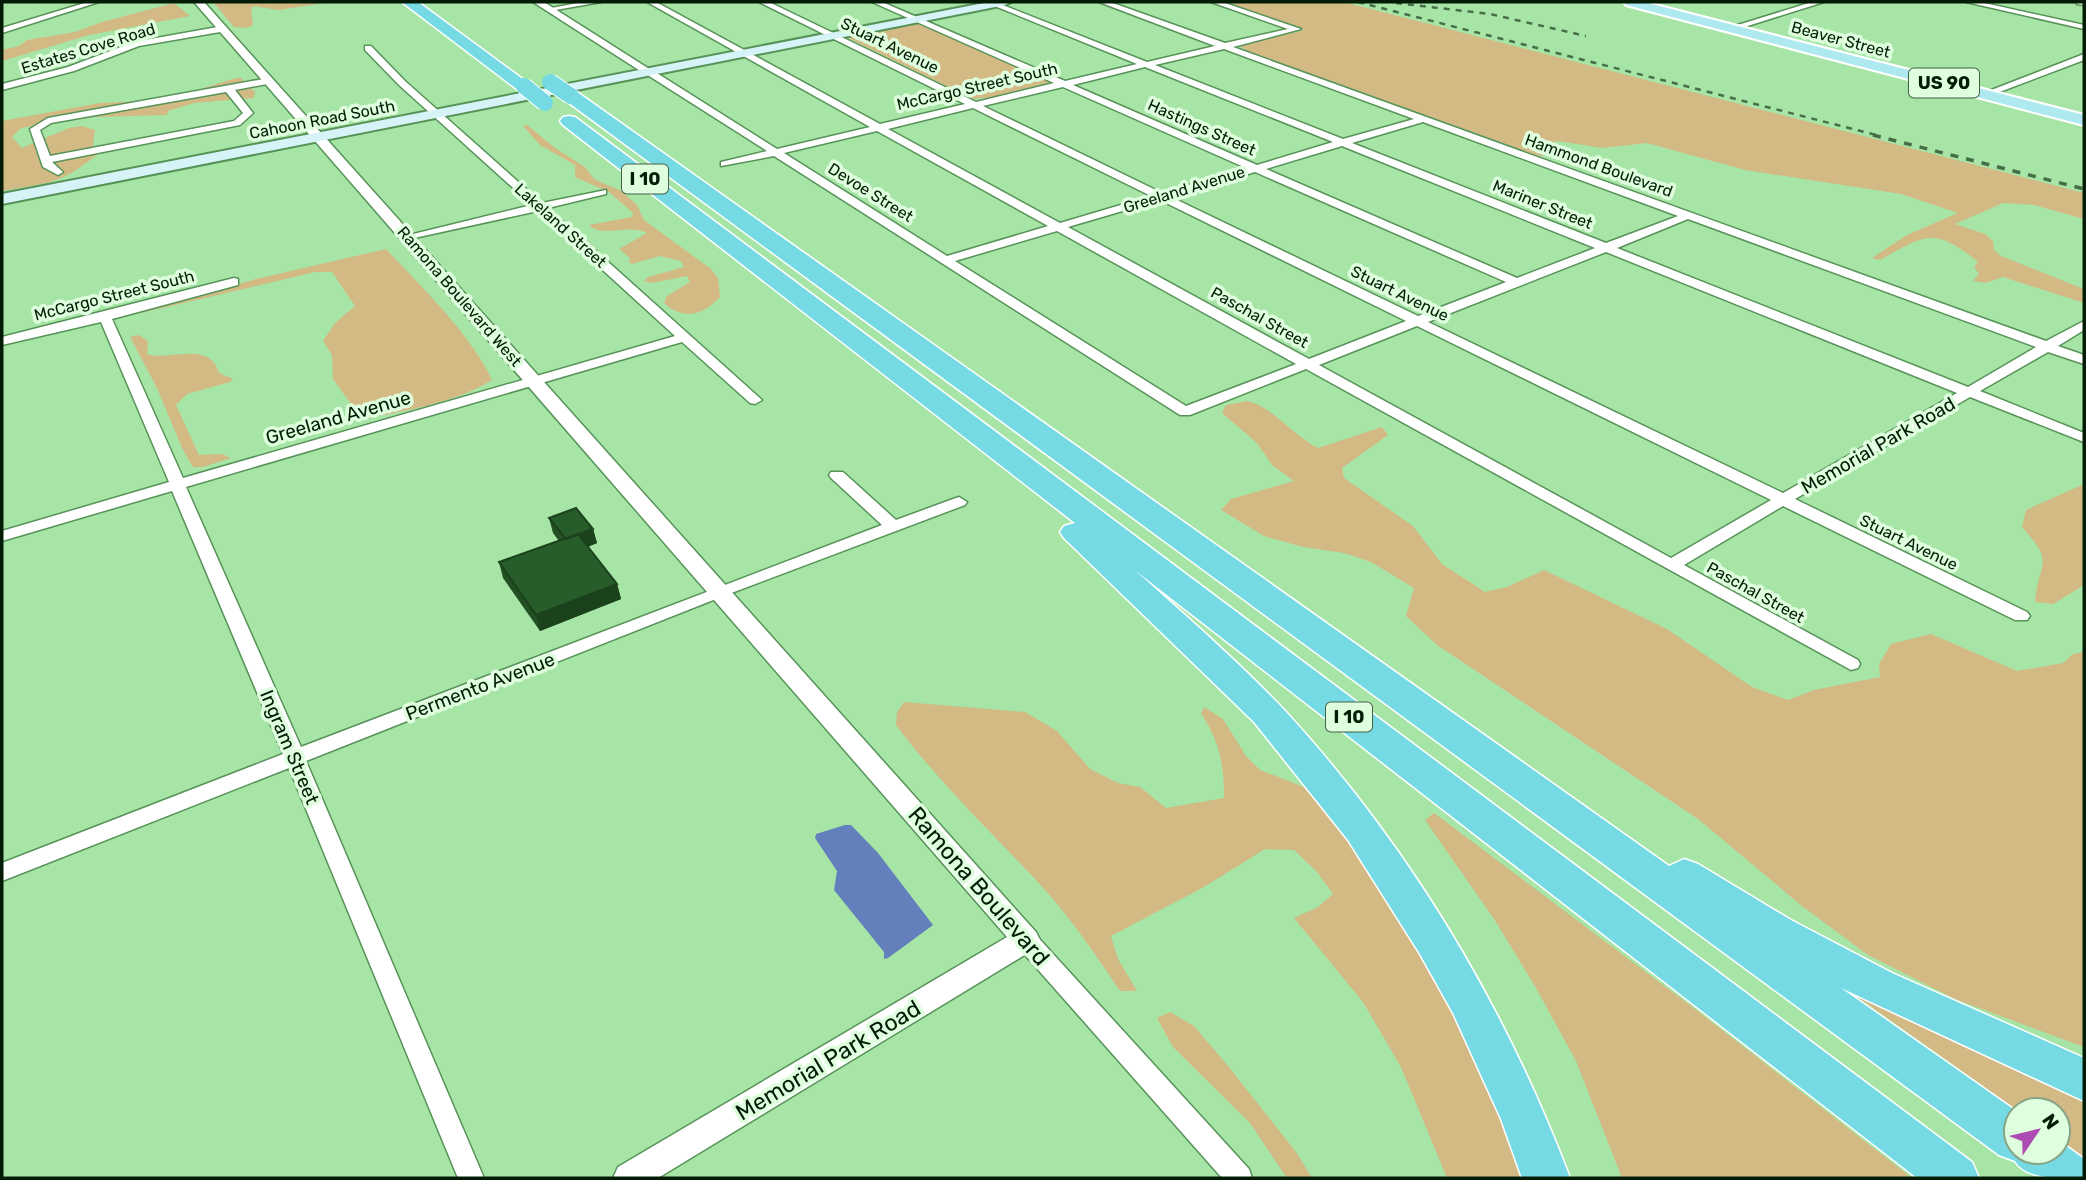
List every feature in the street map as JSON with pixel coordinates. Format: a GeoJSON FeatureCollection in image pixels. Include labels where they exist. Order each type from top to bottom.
{"type":"FeatureCollection","features":[{"type":"Feature","properties":{"kind":"highway","name":"I 10"},"geometry":{"type":"LineString","coordinates":[[409,2],[524,86],[1955,1178]]}},
{"type":"Feature","properties":{"kind":"highway","name":"I 10"},"geometry":{"type":"LineString","coordinates":[[553,84],[2002,1129]]}},
{"type":"Feature","properties":{"kind":"highway"},"geometry":{"type":"LineString","coordinates":[[745,255],[757,275],[843,348],[1070,529],[1130,581],[1281,729],[1362,831],[1436,945],[1504,1072],[1546,1178]]}},
{"type":"Feature","properties":{"kind":"highway"},"geometry":{"type":"LineString","coordinates":[[1417,706],[1523,765],[1668,865],[1776,932],[1877,986],[2084,1080]]}},
{"type":"Feature","properties":{"kind":"highway"},"geometry":{"type":"LineString","coordinates":[[2054,1166],[2071,1178]]}},
{"type":"Feature","properties":{"kind":"main road"},"geometry":{"type":"LineString","coordinates":[[743,53],[996,2]]}},
{"type":"Feature","properties":{"kind":"main road","name":"Beaver Street"},"geometry":{"type":"LineString","coordinates":[[1630,2],[2084,120]]}},
{"type":"Feature","properties":{"kind":"main road","name":"Cahoon Road South"},"geometry":{"type":"LineString","coordinates":[[2,199],[743,53]]}},
{"type":"Feature","properties":{"kind":"street"},"geometry":{"type":"LineString","coordinates":[[2,31],[95,2]]}},
{"type":"Feature","properties":{"kind":"street","name":"Ramona Boulevard West"},"geometry":{"type":"LineString","coordinates":[[199,2],[720,591]]}},
{"type":"Feature","properties":{"kind":"street","name":"Devoe Street"},"geometry":{"type":"LineString","coordinates":[[538,2],[1185,412],[1308,363]]}},
{"type":"Feature","properties":{"kind":"street"},"geometry":{"type":"LineString","coordinates":[[550,9],[597,2]]}},
{"type":"Feature","properties":{"kind":"street","name":"Paschal Street"},"geometry":{"type":"LineString","coordinates":[[650,2],[1851,664]]}},
{"type":"Feature","properties":{"kind":"street","name":"Stuart Avenue"},"geometry":{"type":"LineString","coordinates":[[763,2],[2021,616]]}},
{"type":"Feature","properties":{"kind":"street","name":"Hastings Street"},"geometry":{"type":"LineString","coordinates":[[876,2],[1516,282]]}},
{"type":"Feature","properties":{"kind":"street","name":"Mariner Street"},"geometry":{"type":"LineString","coordinates":[[996,2],[1147,65],[2084,438]]}},
{"type":"Feature","properties":{"kind":"street","name":"Hammond Boulevard"},"geometry":{"type":"LineString","coordinates":[[1102,2],[2084,360]]}},
{"type":"Feature","properties":{"kind":"street","name":"McCargo Street South"},"geometry":{"type":"LineString","coordinates":[[725,164],[1297,29],[1215,2]]}},
{"type":"Feature","properties":{"kind":"street"},"geometry":{"type":"LineString","coordinates":[[1732,28],[1820,2]]}},
{"type":"Feature","properties":{"kind":"street"},"geometry":{"type":"LineString","coordinates":[[1970,2],[2084,27]]}},
{"type":"Feature","properties":{"kind":"street","name":"Estates Cove Road"},"geometry":{"type":"LineString","coordinates":[[2,87],[71,69],[137,44],[223,29]]}},
{"type":"Feature","properties":{"kind":"street","name":"Lakeland Street"},"geometry":{"type":"LineString","coordinates":[[368,48],[437,114],[755,400]]}},
{"type":"Feature","properties":{"kind":"street"},"geometry":{"type":"LineString","coordinates":[[1986,94],[2084,57]]}},
{"type":"Feature","properties":{"kind":"street"},"geometry":{"type":"LineString","coordinates":[[58,172],[48,167],[34,129],[48,121],[269,81]]}},
{"type":"Feature","properties":{"kind":"street"},"geometry":{"type":"LineString","coordinates":[[46,160],[232,125],[244,119],[248,113],[228,88]]}},
{"type":"Feature","properties":{"kind":"street","name":"Greeland Avenue"},"geometry":{"type":"LineString","coordinates":[[946,260],[1423,119]]}},
{"type":"Feature","properties":{"kind":"street"},"geometry":{"type":"LineString","coordinates":[[409,238],[602,192]]}},
{"type":"Feature","properties":{"kind":"street"},"geometry":{"type":"LineString","coordinates":[[1308,363],[1688,216]]}},
{"type":"Feature","properties":{"kind":"street","name":"McCargo Street South"},"geometry":{"type":"LineString","coordinates":[[2,341],[105,317],[234,282]]}},
{"type":"Feature","properties":{"kind":"street","name":"Ingram Street"},"geometry":{"type":"LineString","coordinates":[[105,317],[295,758],[471,1178]]}},
{"type":"Feature","properties":{"kind":"street","name":"Memorial Park Road"},"geometry":{"type":"LineString","coordinates":[[1671,565],[2084,325]]}},
{"type":"Feature","properties":{"kind":"street","name":"Greeland Avenue"},"geometry":{"type":"LineString","coordinates":[[2,536],[533,379],[685,337]]}},
{"type":"Feature","properties":{"kind":"street"},"geometry":{"type":"LineString","coordinates":[[837,475],[893,526]]}},
{"type":"Feature","properties":{"kind":"street","name":"Permento Avenue"},"geometry":{"type":"LineString","coordinates":[[2,872],[720,591],[959,502]]}},
{"type":"Feature","properties":{"kind":"street","name":"Ramona Boulevard"},"geometry":{"type":"LineString","coordinates":[[720,591],[1239,1178]]}},
{"type":"Feature","properties":{"kind":"street","name":"Memorial Park Road"},"geometry":{"type":"LineString","coordinates":[[629,1178],[1026,940]]}},
{"type":"Feature","properties":{"kind":"shaded area"},"geometry":{"type":"Polygon","coordinates":[[[213,2],[331,2],[278,10],[254,6],[251,9],[253,25],[246,28],[234,27],[213,2]]]}},
{"type":"Feature","properties":{"kind":"shaded area"},"geometry":{"type":"Polygon","coordinates":[[[1226,2],[1344,2],[2084,193],[2084,219],[2034,205],[2003,203],[1955,224],[1985,234],[1993,241],[1994,250],[2001,256],[2084,289],[2084,303],[2003,277],[1985,283],[1973,281],[1979,274],[1974,267],[1978,262],[1940,239],[1919,240],[1880,260],[1872,258],[1907,235],[1958,213],[1901,194],[1745,170],[1647,143],[1602,148],[1558,141],[1549,144],[1543,156],[1536,155],[1247,51],[1240,46],[1304,30],[1226,2]]]}},
{"type":"Feature","properties":{"kind":"shaded area"},"geometry":{"type":"Polygon","coordinates":[[[174,3],[190,16],[89,35],[2,61],[2,50],[19,46],[27,40],[75,32],[174,3]]]}},
{"type":"Feature","properties":{"kind":"shaded area"},"geometry":{"type":"Polygon","coordinates":[[[919,23],[1051,82],[994,97],[973,99],[848,38],[919,23]]]}},
{"type":"Feature","properties":{"kind":"shaded area"},"geometry":{"type":"Polygon","coordinates":[[[241,78],[255,92],[254,98],[194,103],[168,111],[167,115],[95,117],[21,128],[12,137],[22,148],[69,128],[82,126],[95,130],[93,146],[103,149],[78,169],[57,180],[2,191],[2,121],[100,103],[139,101],[197,90],[241,78]]]}},
{"type":"Feature","properties":{"kind":"shaded area"},"geometry":{"type":"Polygon","coordinates":[[[527,125],[555,148],[585,167],[594,179],[621,191],[637,205],[644,220],[711,269],[718,278],[720,297],[707,308],[693,314],[671,309],[664,303],[667,296],[690,282],[687,276],[652,283],[644,281],[648,277],[684,267],[681,261],[660,256],[632,264],[629,262],[630,258],[619,249],[647,233],[640,230],[601,231],[589,225],[632,217],[633,213],[609,192],[575,177],[575,165],[540,145],[523,126],[527,125]]]}},
{"type":"Feature","properties":{"kind":"shaded area"},"geometry":{"type":"Polygon","coordinates":[[[386,249],[459,329],[492,380],[446,400],[362,419],[333,379],[332,355],[323,341],[335,323],[355,306],[332,272],[315,272],[137,314],[256,279],[386,249]]]}},
{"type":"Feature","properties":{"kind":"shaded area"},"geometry":{"type":"Polygon","coordinates":[[[139,335],[148,341],[147,354],[198,354],[214,363],[219,373],[233,379],[187,394],[176,405],[199,455],[222,454],[231,458],[203,467],[193,467],[130,337],[139,335]]]}},
{"type":"Feature","properties":{"kind":"shaded area"},"geometry":{"type":"Polygon","coordinates":[[[1248,401],[1266,409],[1318,448],[1382,427],[1388,435],[1342,468],[1344,478],[1413,526],[1442,564],[1485,592],[1507,587],[1544,570],[1667,629],[1752,687],[1788,700],[1814,690],[1880,677],[1879,664],[1891,644],[1931,634],[2017,671],[2063,663],[2073,654],[2084,652],[2084,1047],[1955,999],[1868,955],[1802,906],[1698,819],[1437,645],[1406,616],[1414,588],[1371,562],[1344,553],[1303,547],[1264,536],[1221,510],[1231,499],[1294,481],[1272,465],[1257,443],[1222,413],[1226,405],[1248,401]]]}},
{"type":"Feature","properties":{"kind":"shaded area"},"geometry":{"type":"Polygon","coordinates":[[[2084,484],[2084,585],[2053,604],[2035,602],[2043,563],[2039,549],[2022,527],[2026,510],[2084,484]]]}},
{"type":"Feature","properties":{"kind":"shaded area"},"geometry":{"type":"Polygon","coordinates":[[[904,702],[1025,712],[1057,731],[1090,769],[1118,783],[1140,787],[1166,808],[1224,798],[1220,754],[1201,713],[1204,707],[1223,719],[1246,756],[1260,770],[1326,799],[1517,1108],[1537,1178],[1447,1178],[1401,1067],[1363,1002],[1294,918],[1318,907],[1333,894],[1317,872],[1294,850],[1265,849],[1204,887],[1111,936],[1118,959],[1137,991],[1120,991],[1059,906],[946,785],[896,725],[897,712],[904,702]]]}},
{"type":"Feature","properties":{"kind":"shaded area"},"geometry":{"type":"Polygon","coordinates":[[[1434,813],[1695,1009],[1912,1178],[1622,1178],[1576,1061],[1494,919],[1425,820],[1434,813]]]}},
{"type":"Feature","properties":{"kind":"shaded area"},"geometry":{"type":"Polygon","coordinates":[[[1798,955],[2084,1084],[2084,1158],[2072,1149],[2072,1096],[2002,1096],[2002,1099],[1798,955]]]}},
{"type":"Feature","properties":{"kind":"shaded area"},"geometry":{"type":"Polygon","coordinates":[[[1170,1012],[1194,1026],[1296,1152],[1312,1178],[1287,1178],[1250,1123],[1173,1047],[1157,1018],[1170,1012]]]}},
{"type":"Feature","properties":{"kind":"water"},"geometry":{"type":"Polygon","coordinates":[[[851,825],[878,853],[933,925],[888,958],[884,959],[884,952],[834,890],[837,871],[815,838],[816,834],[851,825]]]}},
{"type":"Feature","properties":{"kind":"building"},"geometry":{"type":"Polygon","coordinates":[[[576,508],[593,529],[566,539],[549,518],[576,508]]]}},
{"type":"Feature","properties":{"kind":"building"},"geometry":{"type":"Polygon","coordinates":[[[578,534],[617,584],[536,615],[499,562],[578,534]]]}},
{"type":"Feature","properties":{"kind":"railway"},"geometry":{"type":"LineString","coordinates":[[1358,2],[1880,136]]}},
{"type":"Feature","properties":{"kind":"railway"},"geometry":{"type":"LineString","coordinates":[[1396,3],[1490,14],[1586,36]]}},
{"type":"Feature","properties":{"kind":"railway"},"geometry":{"type":"LineString","coordinates":[[1873,135],[2084,189]]}}]}
